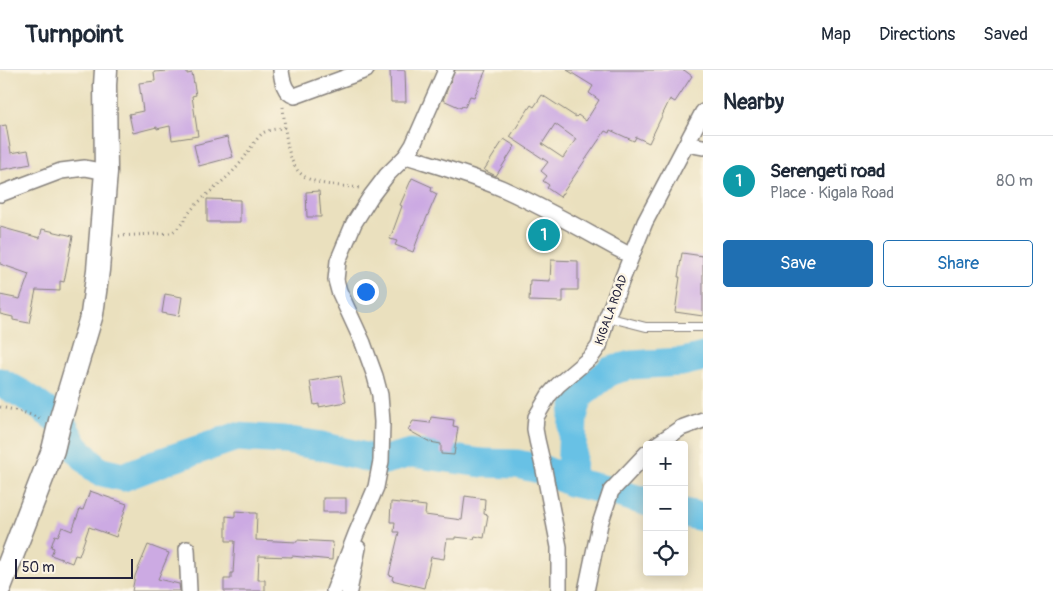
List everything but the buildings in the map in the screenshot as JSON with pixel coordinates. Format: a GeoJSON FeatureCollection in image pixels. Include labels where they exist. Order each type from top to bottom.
{"type":"FeatureCollection","features":[{"type":"Feature","properties":{"kind":"street"},"geometry":{"type":"LineString","coordinates":[[0,587],[53,450],[92,314],[98,270],[106,172],[106,70]]}},
{"type":"Feature","properties":{"kind":"street"},"geometry":{"type":"LineString","coordinates":[[281,70],[282,81],[286,89],[291,95],[295,96],[366,70]]}},
{"type":"Feature","properties":{"kind":"street"},"geometry":{"type":"LineString","coordinates":[[349,591],[363,526],[376,487],[381,461],[382,422],[380,395],[375,376],[363,343],[339,291],[336,280],[338,261],[354,223],[374,192],[386,175],[406,156],[413,145],[446,70]]}},
{"type":"Feature","properties":{"kind":"street","name":"KIGALA ROAD"},"geometry":{"type":"LineString","coordinates":[[559,591],[559,547],[536,435],[536,417],[549,395],[591,357],[599,346],[607,317],[646,222],[703,112]]}},
{"type":"Feature","properties":{"kind":"street"},"geometry":{"type":"LineString","coordinates":[[687,144],[703,147]]}},
{"type":"Feature","properties":{"kind":"street"},"geometry":{"type":"LineString","coordinates":[[406,156],[469,176],[531,202],[631,256]]}},
{"type":"Feature","properties":{"kind":"street"},"geometry":{"type":"LineString","coordinates":[[0,194],[61,171],[85,168],[106,172]]}},
{"type":"Feature","properties":{"kind":"street"},"geometry":{"type":"LineString","coordinates":[[662,441],[681,428],[703,420]]}},
{"type":"Feature","properties":{"kind":"street"},"geometry":{"type":"LineString","coordinates":[[586,591],[600,524],[611,491],[643,458]]}},
{"type":"Feature","properties":{"kind":"street"},"geometry":{"type":"LineString","coordinates":[[334,591],[376,487]]}},
{"type":"Feature","properties":{"kind":"street"},"geometry":{"type":"LineString","coordinates":[[187,549],[189,591]]}},
{"type":"Feature","properties":{"kind":"lane"},"geometry":{"type":"LineString","coordinates":[[607,317],[646,328],[703,327]]}},
{"type":"Feature","properties":{"kind":"path"},"geometry":{"type":"LineString","coordinates":[[286,89],[282,107],[288,145],[293,163],[300,173],[309,180],[323,184],[350,186],[374,192]]}},
{"type":"Feature","properties":{"kind":"path"},"geometry":{"type":"LineString","coordinates":[[101,239],[171,232],[178,228],[192,209],[242,161],[263,134],[286,127]]}},
{"type":"Feature","properties":{"kind":"path"},"geometry":{"type":"LineString","coordinates":[[0,407],[35,416],[59,429]]}},
{"type":"Feature","properties":{"kind":"waterway"},"geometry":{"type":"LineString","coordinates":[[0,382],[24,395],[60,421],[75,447],[98,471],[123,477],[236,437],[284,440],[322,446],[381,461],[411,453],[482,463],[517,464],[544,470],[571,482],[573,417],[579,396],[610,371],[631,365],[682,362],[703,357]]}},
{"type":"Feature","properties":{"kind":"waterway"},"geometry":{"type":"LineString","coordinates":[[571,482],[643,501]]}},
{"type":"Feature","properties":{"kind":"waterway"},"geometry":{"type":"LineString","coordinates":[[688,514],[703,517]]}},
{"type":"Feature","properties":{"kind":"place","name":"Serengeti road"},"geometry":{"type":"Point","coordinates":[544,235]}}]}
